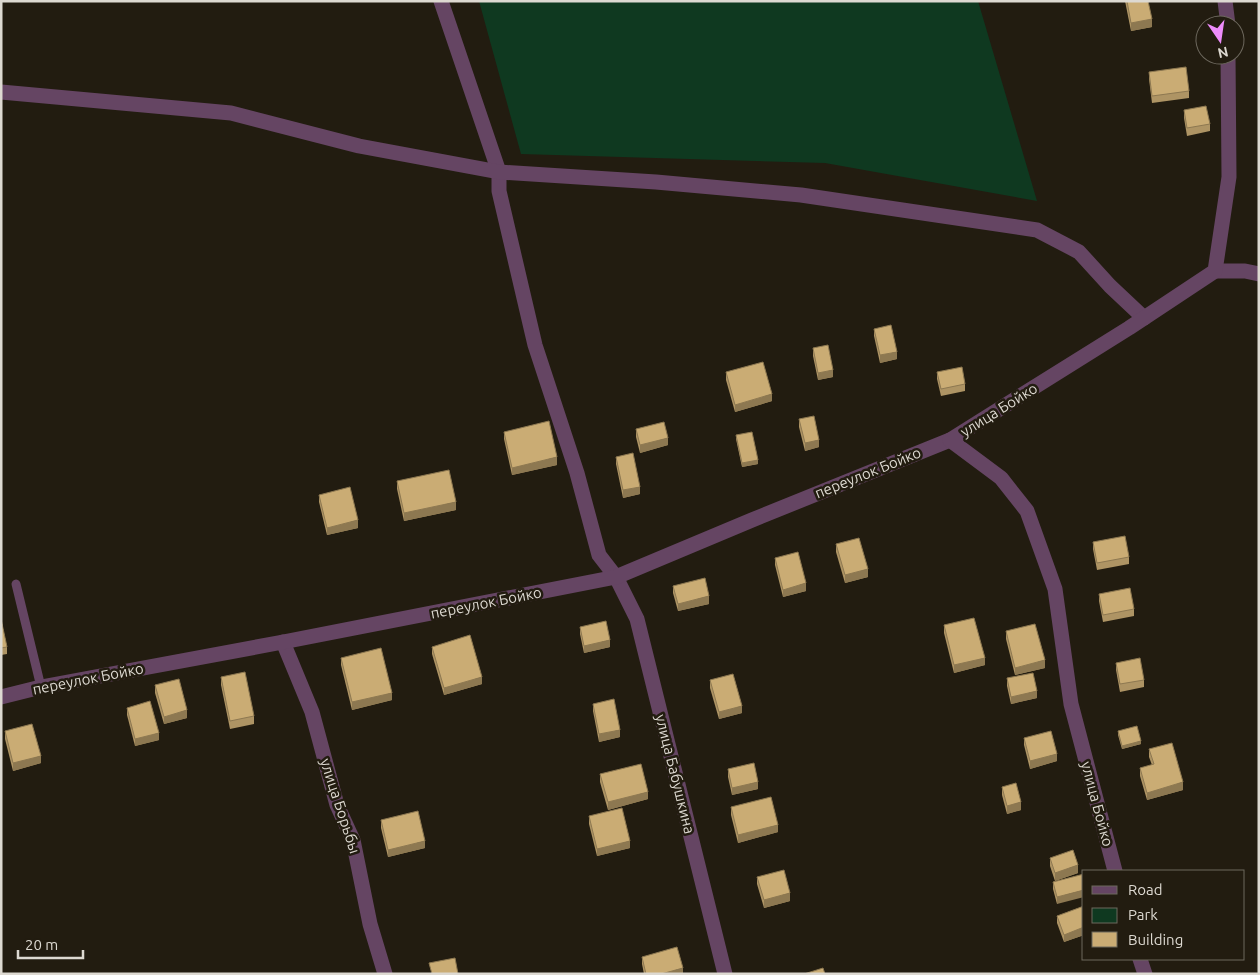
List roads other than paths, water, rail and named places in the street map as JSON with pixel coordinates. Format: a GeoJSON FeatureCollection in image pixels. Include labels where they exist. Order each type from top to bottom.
{"type":"FeatureCollection","features":[{"type":"Feature","properties":{"kind":"street","name":"улица Бабушкина"},"geometry":{"type":"LineString","coordinates":[[441,1],[499,172],[499,191],[535,345],[577,473],[599,554],[616,577],[637,619],[725,974]]}},
{"type":"Feature","properties":{"kind":"street"},"geometry":{"type":"LineString","coordinates":[[1225,1],[1227,15]]}},
{"type":"Feature","properties":{"kind":"street"},"geometry":{"type":"LineString","coordinates":[[1228,65],[1229,177],[1215,271],[1245,271],[1259,274]]}},
{"type":"Feature","properties":{"kind":"street"},"geometry":{"type":"LineString","coordinates":[[1,92],[231,113],[359,146],[499,172],[801,194],[1037,230],[1079,252],[1110,286],[1144,318]]}},
{"type":"Feature","properties":{"kind":"street","name":"улица Бойко"},"geometry":{"type":"LineString","coordinates":[[1115,870],[1071,704],[1055,589],[1027,511],[1001,478],[950,440],[1215,271]]}},
{"type":"Feature","properties":{"kind":"street","name":"переулок Бойко"},"geometry":{"type":"LineString","coordinates":[[1,697],[41,687],[616,577],[950,440]]}},
{"type":"Feature","properties":{"kind":"street","name":"улица Борьбы"},"geometry":{"type":"LineString","coordinates":[[283,642],[312,712],[337,805],[353,840],[370,924],[385,974]]}},
{"type":"Feature","properties":{"kind":"street"},"geometry":{"type":"LineString","coordinates":[[1140,960],[1145,974]]}},
{"type":"Feature","properties":{"kind":"lane"},"geometry":{"type":"LineString","coordinates":[[16,584],[41,687]]}}]}
